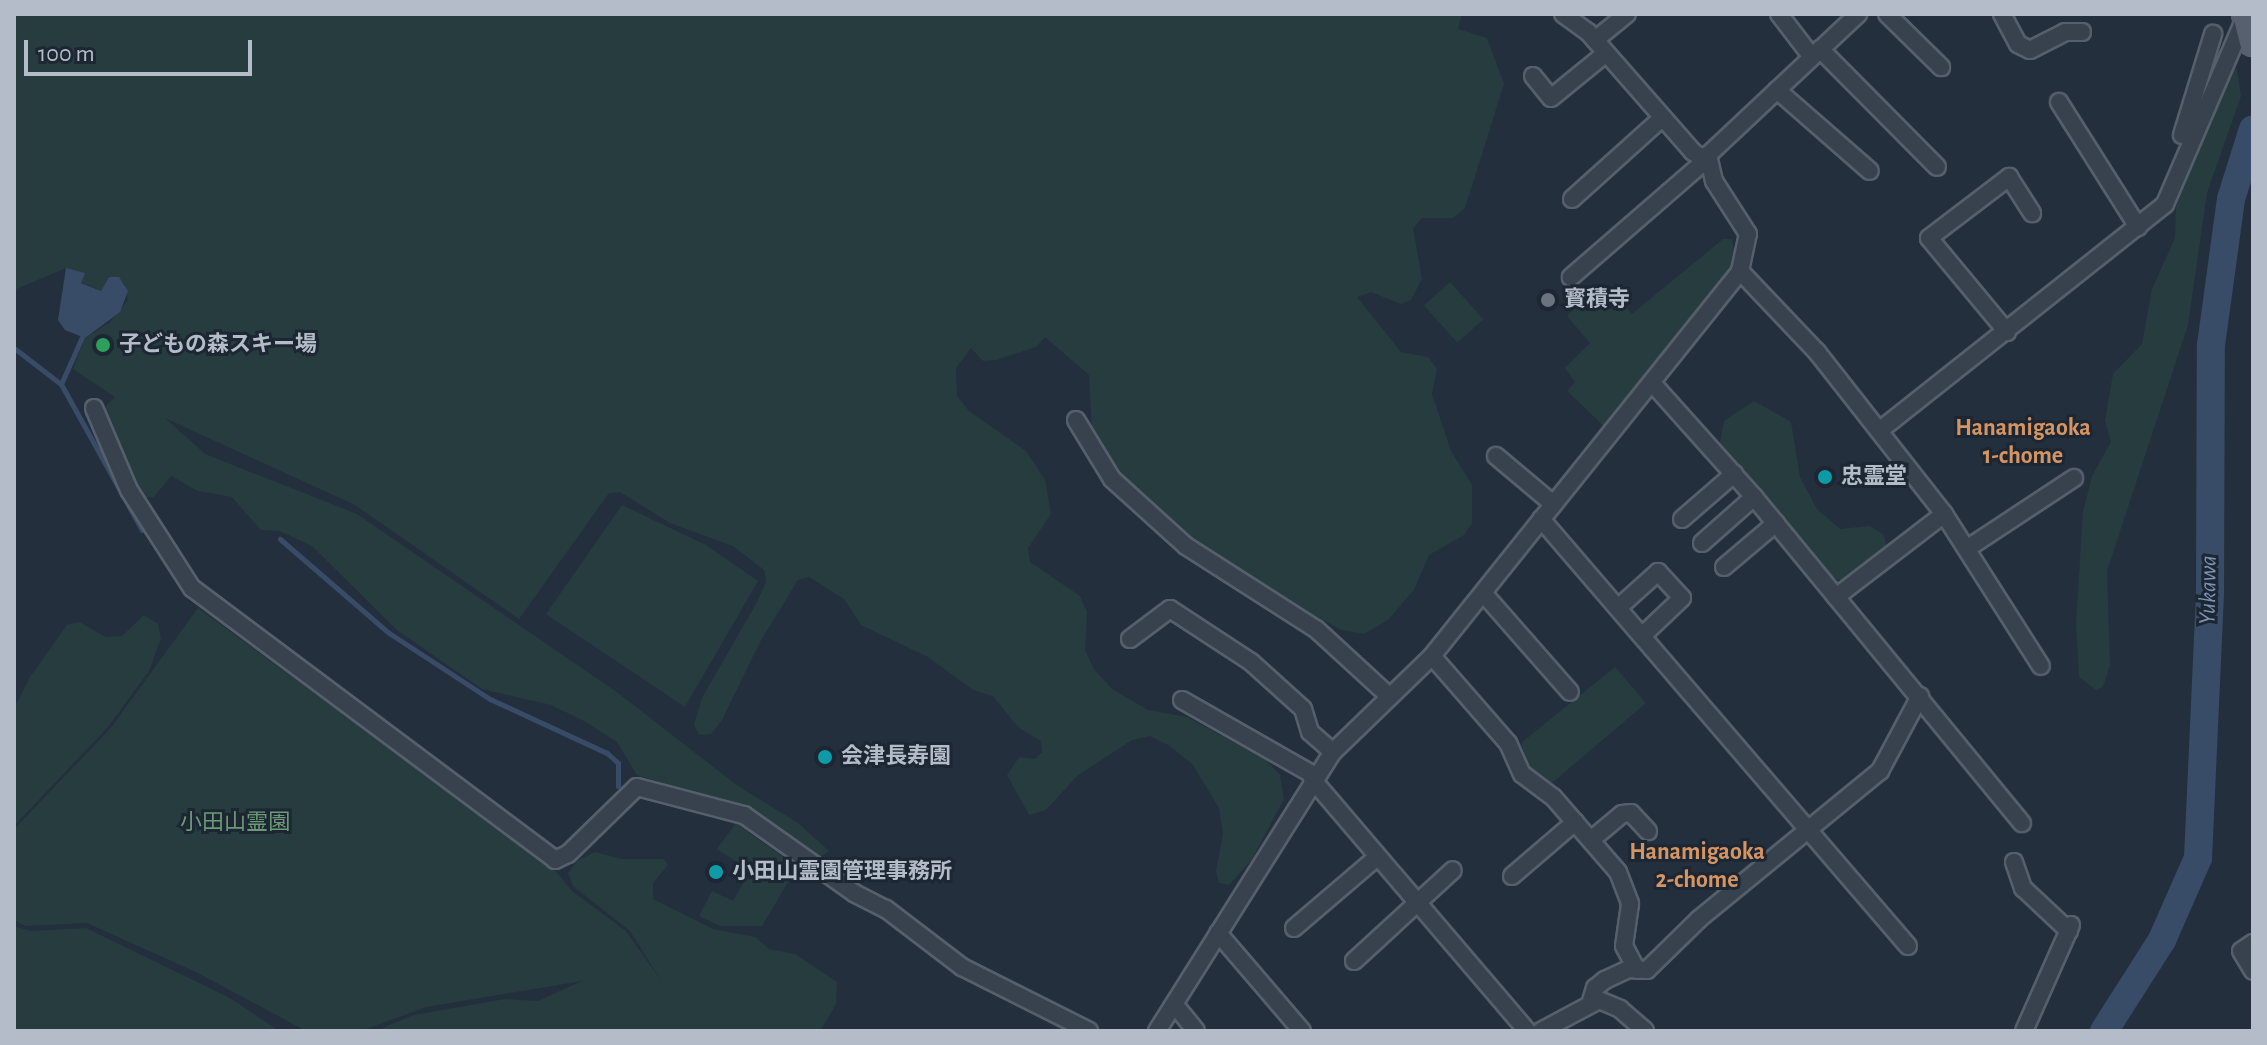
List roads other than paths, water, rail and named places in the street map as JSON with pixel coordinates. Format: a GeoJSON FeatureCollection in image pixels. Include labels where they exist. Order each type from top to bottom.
{"type":"FeatureCollection","features":[{"type":"Feature","properties":{"kind":"street"},"geometry":{"type":"LineString","coordinates":[[1157,1031],[1314,777],[1333,752],[1432,656],[1653,384],[1740,271],[1749,248],[1748,234],[1706,160],[1600,47],[1563,14]]}},
{"type":"Feature","properties":{"kind":"street"},"geometry":{"type":"LineString","coordinates":[[1533,76],[1551,98],[1627,14]]}},
{"type":"Feature","properties":{"kind":"street"},"geometry":{"type":"LineString","coordinates":[[1779,14],[1937,167]]}},
{"type":"Feature","properties":{"kind":"street"},"geometry":{"type":"LineString","coordinates":[[1571,277],[1706,160],[1711,149],[1858,14]]}},
{"type":"Feature","properties":{"kind":"street"},"geometry":{"type":"LineString","coordinates":[[1887,14],[1941,67]]}},
{"type":"Feature","properties":{"kind":"street"},"geometry":{"type":"LineString","coordinates":[[2002,14],[2018,44],[2030,50],[2065,32],[2082,32]]}},
{"type":"Feature","properties":{"kind":"street"},"geometry":{"type":"LineString","coordinates":[[1879,431],[2007,332],[2168,200],[2248,24]]}},
{"type":"Feature","properties":{"kind":"street"},"geometry":{"type":"LineString","coordinates":[[2168,200],[2163,197],[2213,34]]}},
{"type":"Feature","properties":{"kind":"street"},"geometry":{"type":"LineString","coordinates":[[1777,90],[1870,171]]}},
{"type":"Feature","properties":{"kind":"street"},"geometry":{"type":"LineString","coordinates":[[2059,102],[2138,227]]}},
{"type":"Feature","properties":{"kind":"street"},"geometry":{"type":"LineString","coordinates":[[1572,199],[1663,117]]}},
{"type":"Feature","properties":{"kind":"street"},"geometry":{"type":"LineString","coordinates":[[2007,332],[1929,238],[2009,177],[2032,213]]}},
{"type":"Feature","properties":{"kind":"street"},"geometry":{"type":"LineString","coordinates":[[1740,271],[1817,352],[1944,514],[2041,666]]}},
{"type":"Feature","properties":{"kind":"street"},"geometry":{"type":"LineString","coordinates":[[1653,384],[1776,523],[2022,823]]}},
{"type":"Feature","properties":{"kind":"street"},"geometry":{"type":"LineString","coordinates":[[94,408],[129,490],[192,588],[555,860],[568,854],[637,787],[744,815],[854,893],[886,909],[962,967],[1089,1031]]}},
{"type":"Feature","properties":{"kind":"street"},"geometry":{"type":"LineString","coordinates":[[1076,420],[1112,479],[1186,546],[1316,629],[1390,697]]}},
{"type":"Feature","properties":{"kind":"street"},"geometry":{"type":"LineString","coordinates":[[1496,456],[1553,504]]}},
{"type":"Feature","properties":{"kind":"street"},"geometry":{"type":"LineString","coordinates":[[1682,519],[1734,474]]}},
{"type":"Feature","properties":{"kind":"street"},"geometry":{"type":"LineString","coordinates":[[1968,548],[2074,478]]}},
{"type":"Feature","properties":{"kind":"street"},"geometry":{"type":"LineString","coordinates":[[1702,543],[1754,497]]}},
{"type":"Feature","properties":{"kind":"street"},"geometry":{"type":"LineString","coordinates":[[1836,597],[1944,514]]}},
{"type":"Feature","properties":{"kind":"street"},"geometry":{"type":"LineString","coordinates":[[1541,519],[1908,946]]}},
{"type":"Feature","properties":{"kind":"street"},"geometry":{"type":"LineString","coordinates":[[1724,567],[1776,523]]}},
{"type":"Feature","properties":{"kind":"street"},"geometry":{"type":"LineString","coordinates":[[1618,608],[1658,572],[1682,598],[1642,636]]}},
{"type":"Feature","properties":{"kind":"street"},"geometry":{"type":"LineString","coordinates":[[1484,594],[1570,692]]}},
{"type":"Feature","properties":{"kind":"street"},"geometry":{"type":"LineString","coordinates":[[1130,639],[1170,609],[1251,662],[1303,709],[1310,732],[1333,752]]}},
{"type":"Feature","properties":{"kind":"street"},"geometry":{"type":"LineString","coordinates":[[1432,656],[1508,743],[1522,774],[1575,822],[1628,890],[1624,946],[1637,970]]}},
{"type":"Feature","properties":{"kind":"street"},"geometry":{"type":"LineString","coordinates":[[1541,1031],[1591,1001],[1595,988],[1605,980],[1647,970],[1699,919],[1883,766],[1920,696]]}},
{"type":"Feature","properties":{"kind":"street"},"geometry":{"type":"LineString","coordinates":[[1182,700],[1314,777],[1377,857],[1527,1031]]}},
{"type":"Feature","properties":{"kind":"street"},"geometry":{"type":"LineString","coordinates":[[1591,840],[1622,814],[1631,813],[1648,831]]}},
{"type":"Feature","properties":{"kind":"street"},"geometry":{"type":"LineString","coordinates":[[1512,876],[1575,822]]}},
{"type":"Feature","properties":{"kind":"street"},"geometry":{"type":"LineString","coordinates":[[1294,928],[1377,857]]}},
{"type":"Feature","properties":{"kind":"street"},"geometry":{"type":"LineString","coordinates":[[2014,862],[2023,888],[2070,928],[2024,1031]]}},
{"type":"Feature","properties":{"kind":"street"},"geometry":{"type":"LineString","coordinates":[[1354,961],[1453,870]]}},
{"type":"Feature","properties":{"kind":"street"},"geometry":{"type":"LineString","coordinates":[[1218,933],[1302,1031]]}},
{"type":"Feature","properties":{"kind":"street"},"geometry":{"type":"LineString","coordinates":[[2253,943],[2241,951],[2253,971]]}},
{"type":"Feature","properties":{"kind":"street"},"geometry":{"type":"LineString","coordinates":[[1591,1001],[1620,1009],[1645,1031]]}},
{"type":"Feature","properties":{"kind":"street"},"geometry":{"type":"LineString","coordinates":[[1175,1005],[1196,1031]]}},
{"type":"Feature","properties":{"kind":"water"},"geometry":{"type":"Polygon","coordinates":[[[66,268],[85,273],[81,283],[101,291],[109,277],[119,277],[128,291],[120,312],[85,338],[65,330],[58,320],[66,268]]]}},
{"type":"Feature","properties":{"kind":"waterway","name":"Yukawa"},"geometry":{"type":"LineString","coordinates":[[2104,1031],[2162,940],[2198,858],[2210,591],[2211,345],[2231,199],[2253,129]]}},
{"type":"Feature","properties":{"kind":"waterway"},"geometry":{"type":"LineString","coordinates":[[61,384],[82,337]]}},
{"type":"Feature","properties":{"kind":"waterway"},"geometry":{"type":"LineString","coordinates":[[14,348],[61,384],[142,530]]}},
{"type":"Feature","properties":{"kind":"waterway"},"geometry":{"type":"LineString","coordinates":[[280,539],[389,633],[490,699],[607,753],[618,763],[618,786]]}},
{"type":"Feature","properties":{"kind":"place","name":"寳積寺"},"geometry":{"type":"Point","coordinates":[1548,300]}},
{"type":"Feature","properties":{"kind":"place","name":"子どもの森スキー場"},"geometry":{"type":"Point","coordinates":[103,345]}},
{"type":"Feature","properties":{"kind":"place","name":"忠霊堂"},"geometry":{"type":"Point","coordinates":[1825,477]}},
{"type":"Feature","properties":{"kind":"place","name":"会津長寿園"},"geometry":{"type":"Point","coordinates":[825,757]}},
{"type":"Feature","properties":{"kind":"place","name":"小田山霊園管理事務所"},"geometry":{"type":"Point","coordinates":[716,872]}},
{"type":"Feature","properties":{"kind":"district","name":"Hanamigaoka 1-chome"},"geometry":{"type":"Point","coordinates":[2023,443]}},
{"type":"Feature","properties":{"kind":"district","name":"Hanamigaoka 2-chome"},"geometry":{"type":"Point","coordinates":[1697,867]}},
{"type":"Feature","properties":{"kind":"park label","name":"小田山霊園"},"geometry":{"type":"Point","coordinates":[235,823]}}]}
